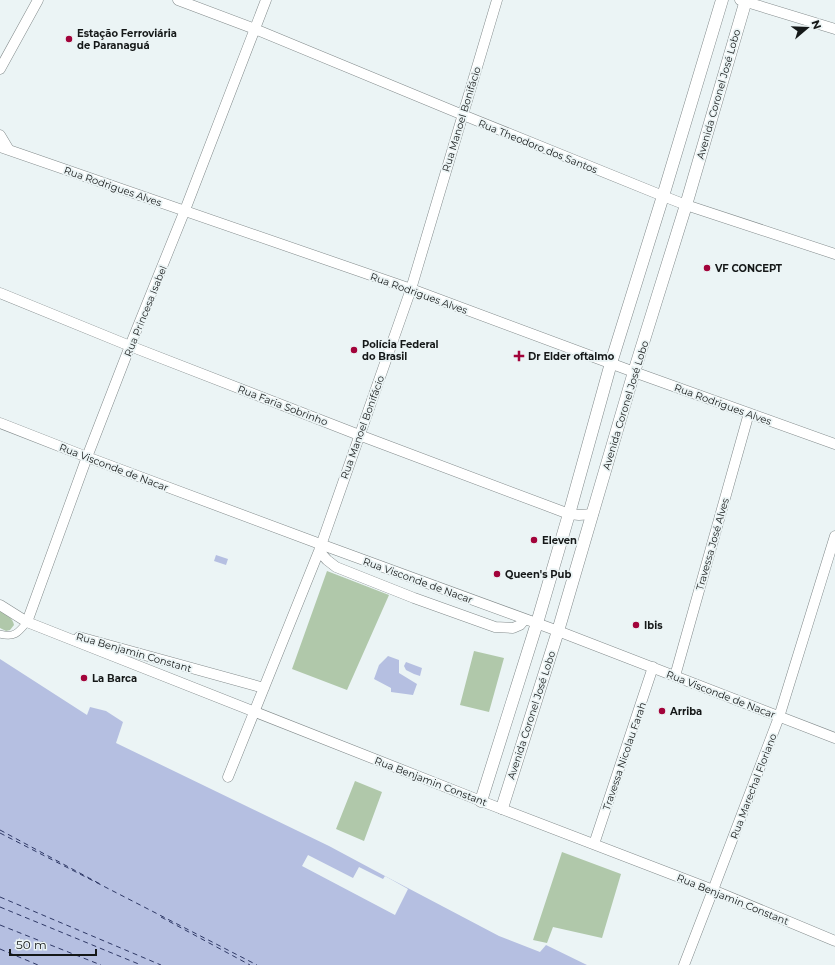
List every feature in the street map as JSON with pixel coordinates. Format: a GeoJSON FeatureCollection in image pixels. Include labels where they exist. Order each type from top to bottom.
{"type":"FeatureCollection","features":[{"type":"Feature","properties":{"kind":"street"},"geometry":{"type":"LineString","coordinates":[[0,69],[38,0]]}},
{"type":"Feature","properties":{"kind":"street","name":"Rua Theodoro dos Santos"},"geometry":{"type":"LineString","coordinates":[[178,0],[255,29],[686,205],[835,254]]}},
{"type":"Feature","properties":{"kind":"street","name":"Rua Princesa Isabel"},"geometry":{"type":"LineString","coordinates":[[27,622],[130,346],[185,210],[266,0]]}},
{"type":"Feature","properties":{"kind":"street","name":"Rua Manoel Bonifácio"},"geometry":{"type":"LineString","coordinates":[[228,777],[319,548],[411,289],[497,0]]}},
{"type":"Feature","properties":{"kind":"street","name":"Avenida Coronel José Lobo"},"geometry":{"type":"LineString","coordinates":[[481,801],[537,623],[611,363],[722,0]]}},
{"type":"Feature","properties":{"kind":"street"},"geometry":{"type":"LineString","coordinates":[[744,1],[835,29]]}},
{"type":"Feature","properties":{"kind":"street","name":"Avenida Coronel José Lobo"},"geometry":{"type":"LineString","coordinates":[[502,808],[558,631],[634,372],[686,205],[744,1]]}},
{"type":"Feature","properties":{"kind":"street"},"geometry":{"type":"LineString","coordinates":[[0,134],[4,148]]}},
{"type":"Feature","properties":{"kind":"street","name":"Rua Rodrigues Alves"},"geometry":{"type":"LineString","coordinates":[[4,148],[411,289],[634,372],[835,444]]}},
{"type":"Feature","properties":{"kind":"street","name":"Rua Faria Sobrinho"},"geometry":{"type":"LineString","coordinates":[[0,293],[130,346],[569,514]]}},
{"type":"Feature","properties":{"kind":"street","name":"Travessa José Alves"},"geometry":{"type":"LineString","coordinates":[[675,676],[749,413]]}},
{"type":"Feature","properties":{"kind":"street","name":"Rua Visconde de Nacar"},"geometry":{"type":"LineString","coordinates":[[0,423],[319,548],[537,623],[835,738]]}},
{"type":"Feature","properties":{"kind":"street"},"geometry":{"type":"LineString","coordinates":[[569,514],[593,514]]}},
{"type":"Feature","properties":{"kind":"street","name":"Rua Marechal Floriano"},"geometry":{"type":"LineString","coordinates":[[684,965],[779,717],[835,536]]}},
{"type":"Feature","properties":{"kind":"street"},"geometry":{"type":"LineString","coordinates":[[319,548],[327,560],[336,567],[414,598],[494,627],[513,628],[520,625],[525,619]]}},
{"type":"Feature","properties":{"kind":"street"},"geometry":{"type":"LineString","coordinates":[[0,604],[27,622],[21,630],[14,635],[10,636],[0,634]]}},
{"type":"Feature","properties":{"kind":"street","name":"Rua Benjamin Constant"},"geometry":{"type":"LineString","coordinates":[[27,622],[264,688]]}},
{"type":"Feature","properties":{"kind":"street","name":"Rua Benjamin Constant"},"geometry":{"type":"LineString","coordinates":[[27,622],[481,801],[713,890],[835,941]]}},
{"type":"Feature","properties":{"kind":"street","name":"Travessa Nicolau Farah"},"geometry":{"type":"LineString","coordinates":[[594,844],[653,667]]}},
{"type":"Feature","properties":{"kind":"green space"},"geometry":{"type":"Polygon","coordinates":[[[327,571],[389,595],[347,690],[292,669],[327,571]]]}},
{"type":"Feature","properties":{"kind":"green space"},"geometry":{"type":"Polygon","coordinates":[[[0,610],[12,620],[14,625],[10,630],[6,631],[0,628],[0,610]]]}},
{"type":"Feature","properties":{"kind":"green space"},"geometry":{"type":"Polygon","coordinates":[[[474,651],[504,658],[489,712],[460,705],[474,651]]]}},
{"type":"Feature","properties":{"kind":"green space"},"geometry":{"type":"Polygon","coordinates":[[[355,781],[382,792],[364,841],[336,829],[355,781]]]}},
{"type":"Feature","properties":{"kind":"green space"},"geometry":{"type":"Polygon","coordinates":[[[562,852],[621,874],[602,938],[553,927],[547,943],[533,940],[562,852]]]}},
{"type":"Feature","properties":{"kind":"water"},"geometry":{"type":"Polygon","coordinates":[[[216,555],[228,559],[226,565],[214,561],[216,555]]]}},
{"type":"Feature","properties":{"kind":"water"},"geometry":{"type":"Polygon","coordinates":[[[388,656],[399,660],[399,673],[417,684],[413,695],[391,692],[391,688],[374,679],[379,665],[388,656]]]}},
{"type":"Feature","properties":{"kind":"water"},"geometry":{"type":"Polygon","coordinates":[[[0,659],[87,715],[90,707],[106,711],[123,722],[116,743],[329,846],[499,936],[540,952],[546,945],[587,965],[0,965],[0,659]]]}},
{"type":"Feature","properties":{"kind":"water"},"geometry":{"type":"Polygon","coordinates":[[[406,662],[422,668],[420,676],[406,670],[404,666],[406,662]]]}},
{"type":"Feature","properties":{"kind":"pier"},"geometry":{"type":"Polygon","coordinates":[[[308,855],[353,878],[359,867],[383,879],[385,876],[408,889],[395,915],[302,866],[308,855]]]}},
{"type":"Feature","properties":{"kind":"ferry route"},"geometry":{"type":"LineString","coordinates":[[0,830],[102,885]]}},
{"type":"Feature","properties":{"kind":"ferry route"},"geometry":{"type":"LineString","coordinates":[[0,833],[257,965]]}},
{"type":"Feature","properties":{"kind":"ferry route"},"geometry":{"type":"LineString","coordinates":[[0,897],[161,965]]}},
{"type":"Feature","properties":{"kind":"ferry route"},"geometry":{"type":"LineString","coordinates":[[0,907],[141,965]]}},
{"type":"Feature","properties":{"kind":"ferry route"},"geometry":{"type":"LineString","coordinates":[[161,917],[250,965]]}},
{"type":"Feature","properties":{"kind":"ferry route"},"geometry":{"type":"LineString","coordinates":[[0,925],[101,965]]}},
{"type":"Feature","properties":{"kind":"ferry route"},"geometry":{"type":"LineString","coordinates":[[0,949],[38,965]]}},
{"type":"Feature","properties":{"kind":"place","name":"Estação Ferroviária de Paranaguá"},"geometry":{"type":"Point","coordinates":[69,39]}},
{"type":"Feature","properties":{"kind":"place","name":"VF CONCEPT"},"geometry":{"type":"Point","coordinates":[707,268]}},
{"type":"Feature","properties":{"kind":"place","name":"Polícia Federal do Brasil"},"geometry":{"type":"Point","coordinates":[354,350]}},
{"type":"Feature","properties":{"kind":"place","name":"Dr Elder oftalmo"},"geometry":{"type":"Point","coordinates":[519,356]}},
{"type":"Feature","properties":{"kind":"place","name":"Eleven"},"geometry":{"type":"Point","coordinates":[534,540]}},
{"type":"Feature","properties":{"kind":"place","name":"Queen's Pub"},"geometry":{"type":"Point","coordinates":[497,574]}},
{"type":"Feature","properties":{"kind":"place","name":"Ibis"},"geometry":{"type":"Point","coordinates":[636,625]}},
{"type":"Feature","properties":{"kind":"place","name":"La Barca"},"geometry":{"type":"Point","coordinates":[84,678]}},
{"type":"Feature","properties":{"kind":"place","name":"Arriba"},"geometry":{"type":"Point","coordinates":[662,711]}}]}
